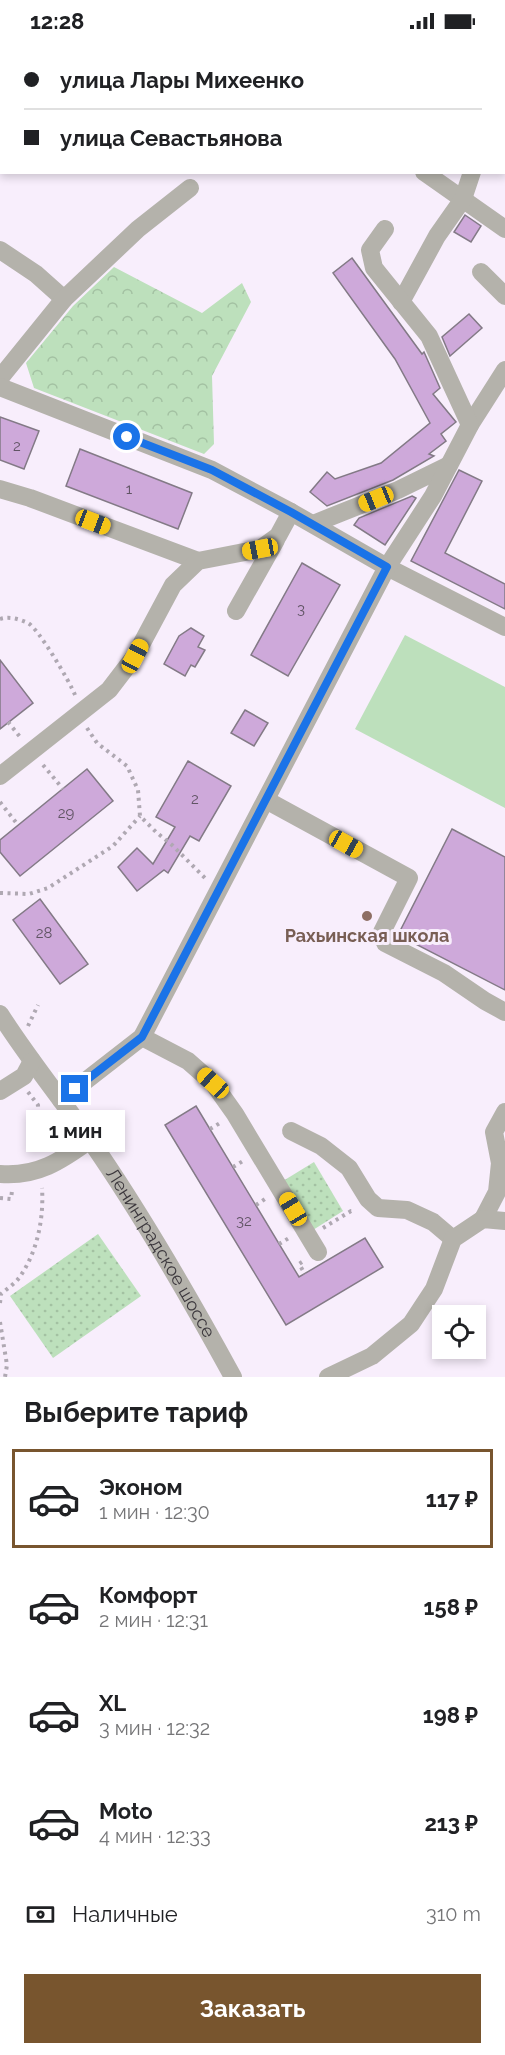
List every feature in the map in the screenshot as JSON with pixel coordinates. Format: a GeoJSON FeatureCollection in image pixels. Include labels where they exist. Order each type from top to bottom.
{"type":"FeatureCollection","features":[{"type":"Feature","properties":{"kind":"street"},"geometry":{"type":"LineString","coordinates":[[427,174],[505,229]]}},
{"type":"Feature","properties":{"kind":"street"},"geometry":{"type":"LineString","coordinates":[[401,302],[437,236],[463,199],[471,174]]}},
{"type":"Feature","properties":{"kind":"street"},"geometry":{"type":"LineString","coordinates":[[0,378],[64,299],[138,228],[190,188]]}},
{"type":"Feature","properties":{"kind":"street"},"geometry":{"type":"LineString","coordinates":[[385,229],[370,250],[374,268],[429,336],[470,425]]}},
{"type":"Feature","properties":{"kind":"street"},"geometry":{"type":"LineString","coordinates":[[0,250],[36,274],[64,299]]}},
{"type":"Feature","properties":{"kind":"street"},"geometry":{"type":"LineString","coordinates":[[481,272],[505,296]]}},
{"type":"Feature","properties":{"kind":"street"},"geometry":{"type":"LineString","coordinates":[[61,1100],[142,1037],[387,567],[433,496],[470,425],[505,370]]}},
{"type":"Feature","properties":{"kind":"street"},"geometry":{"type":"LineString","coordinates":[[0,387],[212,470],[387,567],[505,627]]}},
{"type":"Feature","properties":{"kind":"street"},"geometry":{"type":"LineString","coordinates":[[313,524],[398,490],[449,465]]}},
{"type":"Feature","properties":{"kind":"street"},"geometry":{"type":"LineString","coordinates":[[0,489],[198,561],[260,549],[278,536]]}},
{"type":"Feature","properties":{"kind":"street"},"geometry":{"type":"LineString","coordinates":[[236,611],[291,512]]}},
{"type":"Feature","properties":{"kind":"street"},"geometry":{"type":"LineString","coordinates":[[0,776],[109,690],[135,656],[173,585],[198,561]]}},
{"type":"Feature","properties":{"kind":"street"},"geometry":{"type":"LineString","coordinates":[[266,800],[409,878],[381,932],[385,944],[444,973],[505,1012]]}},
{"type":"Feature","properties":{"kind":"street","name":"Ленинградское шоссе"},"geometry":{"type":"LineString","coordinates":[[0,1014],[32,1062],[90,1140],[199,1314],[232,1377]]}},
{"type":"Feature","properties":{"kind":"street"},"geometry":{"type":"LineString","coordinates":[[142,1037],[188,1061],[213,1083],[235,1114],[314,1244]]}},
{"type":"Feature","properties":{"kind":"street"},"geometry":{"type":"LineString","coordinates":[[0,1091],[24,1076],[32,1062]]}},
{"type":"Feature","properties":{"kind":"street"},"geometry":{"type":"LineString","coordinates":[[328,1377],[372,1356],[411,1324],[434,1289],[453,1239],[483,1219],[497,1192],[500,1163],[494,1132],[505,1112]]}},
{"type":"Feature","properties":{"kind":"street"},"geometry":{"type":"LineString","coordinates":[[291,1131],[321,1146],[349,1168],[368,1199],[378,1208],[408,1210],[433,1222],[453,1239]]}},
{"type":"Feature","properties":{"kind":"street"},"geometry":{"type":"LineString","coordinates":[[0,1174],[26,1174],[41,1169],[61,1161],[90,1140]]}},
{"type":"Feature","properties":{"kind":"street"},"geometry":{"type":"LineString","coordinates":[[483,1219],[505,1221]]}},
{"type":"Feature","properties":{"kind":"path"},"geometry":{"type":"LineString","coordinates":[[0,619],[8,617],[30,624],[68,677],[87,728],[97,743],[126,766],[138,790],[141,816],[198,869],[218,891]]}},
{"type":"Feature","properties":{"kind":"path"},"geometry":{"type":"LineString","coordinates":[[0,802],[18,825]]}},
{"type":"Feature","properties":{"kind":"path"},"geometry":{"type":"LineString","coordinates":[[0,893],[29,894],[48,888],[113,846],[141,816]]}},
{"type":"Feature","properties":{"kind":"path"},"geometry":{"type":"LineString","coordinates":[[25,1030],[38,1005]]}},
{"type":"Feature","properties":{"kind":"path"},"geometry":{"type":"LineString","coordinates":[[0,1303],[1,1294],[18,1280],[34,1253],[43,1204],[38,1105]]}},
{"type":"Feature","properties":{"kind":"path"},"geometry":{"type":"LineString","coordinates":[[314,1244],[351,1211],[378,1208]]}},
{"type":"Feature","properties":{"kind":"path"},"geometry":{"type":"LineString","coordinates":[[0,1323],[7,1365],[5,1377]]}},
{"type":"Feature","properties":{"kind":"green space"},"geometry":{"type":"Polygon","coordinates":[[[114,267],[202,313],[242,283],[251,302],[212,376],[214,444],[204,454],[34,388],[26,363],[73,306],[114,267]]]}},
{"type":"Feature","properties":{"kind":"green space"},"geometry":{"type":"Polygon","coordinates":[[[405,635],[505,687],[505,808],[355,729],[405,635]]]}},
{"type":"Feature","properties":{"kind":"green space"},"geometry":{"type":"Polygon","coordinates":[[[314,1162],[343,1211],[313,1230],[283,1181],[314,1162]]]}},
{"type":"Feature","properties":{"kind":"green space"},"geometry":{"type":"Polygon","coordinates":[[[98,1234],[141,1296],[53,1358],[10,1296],[98,1234]]]}},
{"type":"Feature","properties":{"kind":"building"},"geometry":{"type":"Polygon","coordinates":[[[465,215],[481,226],[471,242],[454,232],[465,215]]]}},
{"type":"Feature","properties":{"kind":"building"},"geometry":{"type":"Polygon","coordinates":[[[352,258],[422,354],[424,352],[440,388],[433,394],[456,422],[441,434],[446,441],[429,454],[434,456],[393,480],[327,506],[310,492],[327,472],[335,479],[381,463],[430,423],[395,359],[333,273],[352,258]]]}},
{"type":"Feature","properties":{"kind":"building"},"geometry":{"type":"Polygon","coordinates":[[[469,314],[482,328],[450,356],[442,337],[469,314]]]}},
{"type":"Feature","properties":{"kind":"building"},"geometry":{"type":"Polygon","coordinates":[[[0,417],[39,431],[24,469],[0,460],[0,417]]]}},
{"type":"Feature","properties":{"kind":"building"},"geometry":{"type":"Polygon","coordinates":[[[80,449],[192,493],[178,529],[66,486],[80,449]]]}},
{"type":"Feature","properties":{"kind":"building"},"geometry":{"type":"Polygon","coordinates":[[[459,470],[482,481],[445,553],[505,584],[505,609],[411,561],[459,470]]]}},
{"type":"Feature","properties":{"kind":"building"},"geometry":{"type":"Polygon","coordinates":[[[412,496],[416,498],[385,545],[354,525],[359,518],[412,496]]]}},
{"type":"Feature","properties":{"kind":"building"},"geometry":{"type":"Polygon","coordinates":[[[302,563],[340,585],[288,676],[251,655],[302,563]]]}},
{"type":"Feature","properties":{"kind":"building"},"geometry":{"type":"Polygon","coordinates":[[[191,628],[204,636],[198,647],[205,650],[195,667],[191,665],[185,676],[164,664],[179,636],[191,628]]]}},
{"type":"Feature","properties":{"kind":"building"},"geometry":{"type":"Polygon","coordinates":[[[0,660],[33,703],[0,729],[0,660]]]}},
{"type":"Feature","properties":{"kind":"building"},"geometry":{"type":"Polygon","coordinates":[[[245,710],[268,723],[254,746],[231,733],[245,710]]]}},
{"type":"Feature","properties":{"kind":"building"},"geometry":{"type":"Polygon","coordinates":[[[188,761],[231,786],[199,841],[190,836],[168,873],[164,870],[137,891],[118,867],[137,848],[153,864],[175,827],[156,817],[188,761]]]}},
{"type":"Feature","properties":{"kind":"building"},"geometry":{"type":"Polygon","coordinates":[[[87,769],[113,801],[20,876],[0,852],[0,840],[87,769]]]}},
{"type":"Feature","properties":{"kind":"building"},"geometry":{"type":"Polygon","coordinates":[[[452,829],[505,857],[505,990],[398,935],[452,829]]]}},
{"type":"Feature","properties":{"kind":"building"},"geometry":{"type":"Polygon","coordinates":[[[40,899],[88,964],[60,984],[13,920],[40,899]]]}},
{"type":"Feature","properties":{"kind":"building"},"geometry":{"type":"Polygon","coordinates":[[[196,1106],[299,1277],[365,1238],[383,1267],[286,1325],[165,1125],[196,1106]]]}},
{"type":"Feature","properties":{"kind":"place","name":"Рахьинская школа"},"geometry":{"type":"Point","coordinates":[367,916]}},
{"type":"Feature","properties":{"kind":"route"},"geometry":{"type":"LineString","coordinates":[[75,1089],[142,1037],[387,567],[212,470],[127,437]]}}]}
